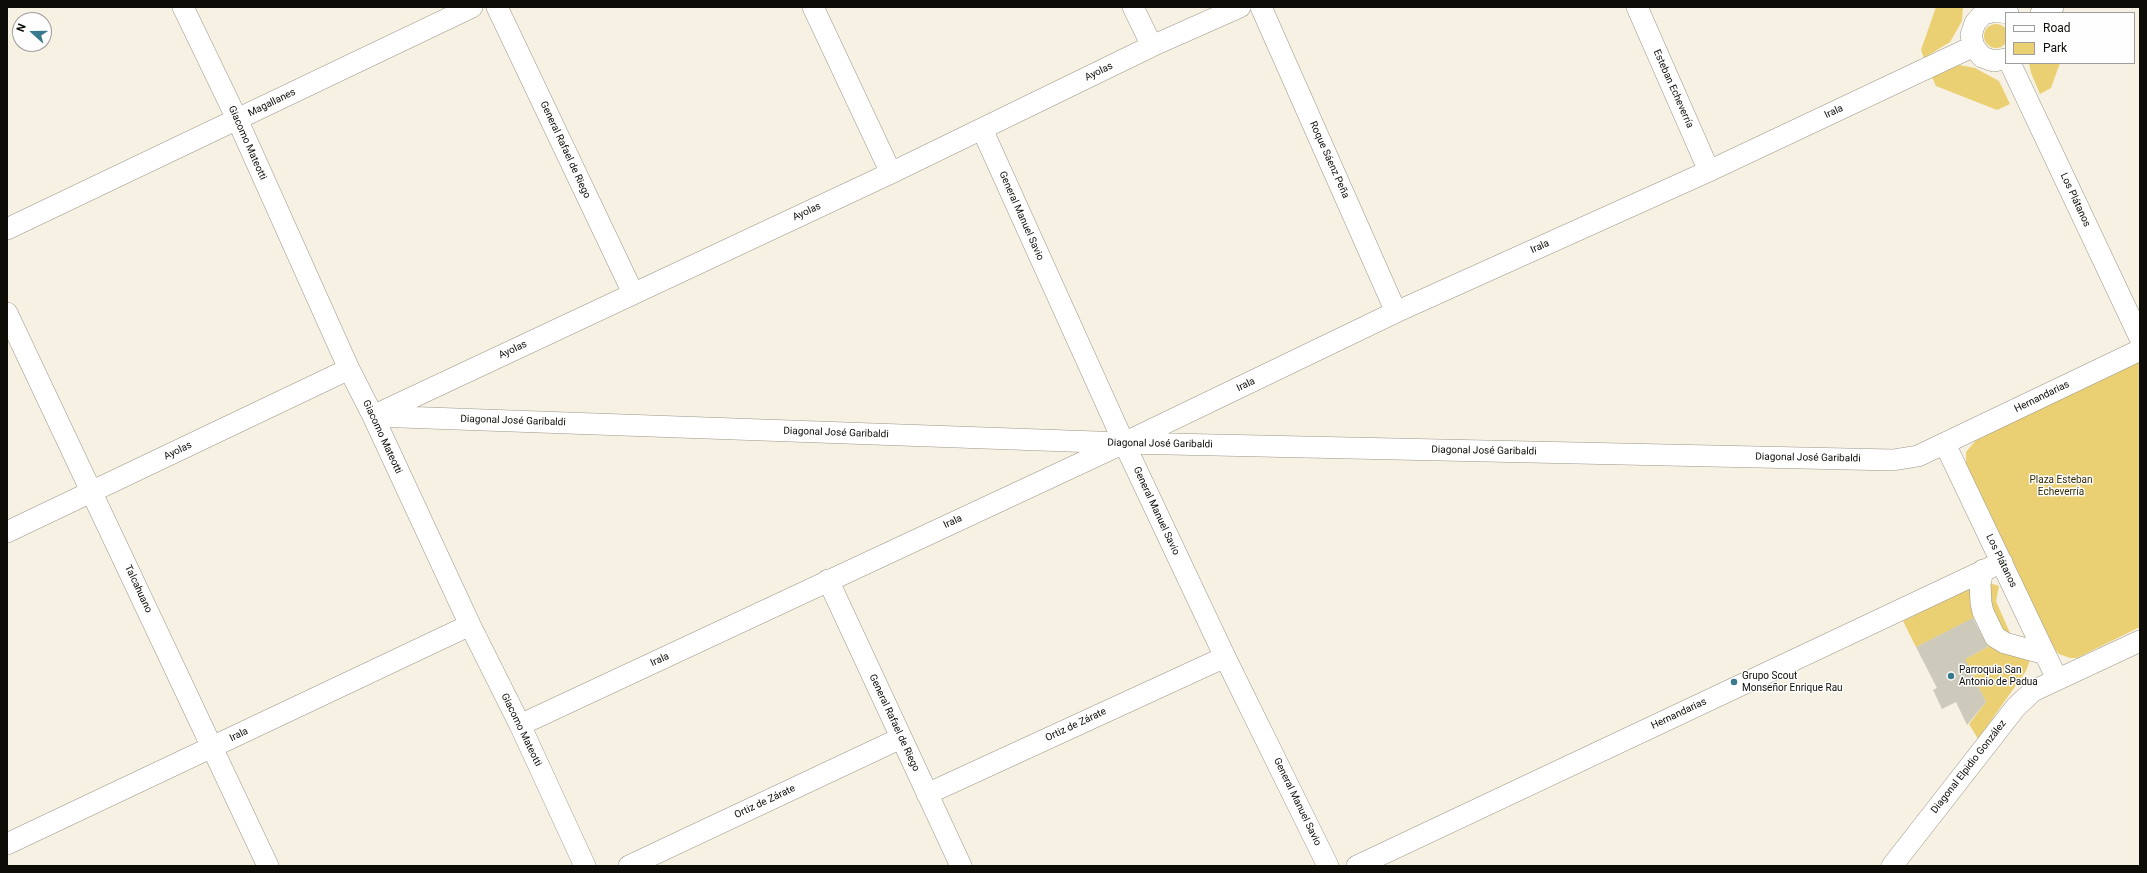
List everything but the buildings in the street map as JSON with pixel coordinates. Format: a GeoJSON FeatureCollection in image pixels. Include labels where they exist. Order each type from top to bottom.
{"type":"FeatureCollection","features":[{"type":"Feature","properties":{"kind":"street","name":"Giacomo Mateotti"},"geometry":{"type":"LineString","coordinates":[[184,7],[237,119],[349,369],[373,416],[470,625],[520,725],[585,866]]}},
{"type":"Feature","properties":{"kind":"street","name":"Magallanes"},"geometry":{"type":"LineString","coordinates":[[7,229],[472,7]]}},
{"type":"Feature","properties":{"kind":"street","name":"General Rafael de Riego"},"geometry":{"type":"LineString","coordinates":[[497,7],[633,293]]}},
{"type":"Feature","properties":{"kind":"street"},"geometry":{"type":"LineString","coordinates":[[813,7],[891,173]]}},
{"type":"Feature","properties":{"kind":"street"},"geometry":{"type":"LineString","coordinates":[[1133,7],[1152,46]]}},
{"type":"Feature","properties":{"kind":"street","name":"Ayolas"},"geometry":{"type":"LineString","coordinates":[[373,416],[891,173],[1152,46],[1240,7]]}},
{"type":"Feature","properties":{"kind":"street","name":"Roque Sáenz Peña"},"geometry":{"type":"LineString","coordinates":[[1262,7],[1396,312]]}},
{"type":"Feature","properties":{"kind":"street","name":"Esteban Echeverría"},"geometry":{"type":"LineString","coordinates":[[1637,7],[1709,170]]}},
{"type":"Feature","properties":{"kind":"street"},"geometry":{"type":"LineString","coordinates":[[2043,12],[2054,7]]}},
{"type":"Feature","properties":{"kind":"street"},"geometry":{"type":"LineString","coordinates":[[2005,12],[1984,10],[1973,27],[1971,35],[1974,46],[1979,54],[1994,61],[2005,59]]}},
{"type":"Feature","properties":{"kind":"street","name":"Irala"},"geometry":{"type":"LineString","coordinates":[[520,725],[1124,443],[1396,312],[1709,170],[1974,46]]}},
{"type":"Feature","properties":{"kind":"street","name":"Los Plátanos"},"geometry":{"type":"LineString","coordinates":[[2010,64],[2140,338]]}},
{"type":"Feature","properties":{"kind":"street","name":"General Manuel Savio"},"geometry":{"type":"LineString","coordinates":[[982,129],[1124,443],[1225,657],[1328,866]]}},
{"type":"Feature","properties":{"kind":"street","name":"Talcahuano"},"geometry":{"type":"LineString","coordinates":[[7,313],[268,866]]}},
{"type":"Feature","properties":{"kind":"street","name":"Hernandarias"},"geometry":{"type":"LineString","coordinates":[[1945,444],[2140,350]]}},
{"type":"Feature","properties":{"kind":"street","name":"Ayolas"},"geometry":{"type":"LineString","coordinates":[[7,532],[349,369]]}},
{"type":"Feature","properties":{"kind":"street","name":"Diagonal José Garibaldi"},"geometry":{"type":"LineString","coordinates":[[373,416],[1124,443],[1893,460],[1918,456],[1945,444]]}},
{"type":"Feature","properties":{"kind":"street","name":"Los Plátanos"},"geometry":{"type":"LineString","coordinates":[[1945,444],[2057,679]]}},
{"type":"Feature","properties":{"kind":"street","name":"Hernandarias"},"geometry":{"type":"LineString","coordinates":[[1357,866],[2002,562]]}},
{"type":"Feature","properties":{"kind":"street"},"geometry":{"type":"LineString","coordinates":[[1983,570],[1980,584],[1981,603],[1983,612],[1995,637],[2005,644],[2045,654]]}},
{"type":"Feature","properties":{"kind":"street","name":"General Rafael de Riego"},"geometry":{"type":"LineString","coordinates":[[828,580],[961,866]]}},
{"type":"Feature","properties":{"kind":"street","name":"Irala"},"geometry":{"type":"LineString","coordinates":[[7,844],[470,625]]}},
{"type":"Feature","properties":{"kind":"street"},"geometry":{"type":"LineString","coordinates":[[2057,679],[2140,641]]}},
{"type":"Feature","properties":{"kind":"street","name":"Ortiz de Zárate"},"geometry":{"type":"LineString","coordinates":[[927,794],[1225,657]]}},
{"type":"Feature","properties":{"kind":"street","name":"Diagonal Elpidio González"},"geometry":{"type":"LineString","coordinates":[[1892,866],[2016,707],[2033,691],[2057,679]]}},
{"type":"Feature","properties":{"kind":"street","name":"Ortiz de Zárate"},"geometry":{"type":"LineString","coordinates":[[629,866],[901,738]]}},
{"type":"Feature","properties":{"kind":"green space"},"geometry":{"type":"Polygon","coordinates":[[[1936,7],[1963,7],[1962,21],[1950,42],[1924,58],[1921,50],[1936,7]]]}},
{"type":"Feature","properties":{"kind":"green space"},"geometry":{"type":"Polygon","coordinates":[[[1991,25],[2001,25],[2004,28],[2005,43],[2001,47],[1991,47],[1985,41],[1985,31],[1991,25]]]}},
{"type":"Feature","properties":{"kind":"green space"},"geometry":{"type":"Polygon","coordinates":[[[2029,64],[2060,64],[2051,88],[2040,94],[2031,73],[2029,64]]]}},
{"type":"Feature","properties":{"kind":"green space"},"geometry":{"type":"Polygon","coordinates":[[[1959,65],[1975,68],[1999,81],[2010,104],[1997,110],[1936,86],[1932,77],[1959,65]]]}},
{"type":"Feature","properties":{"kind":"green space","name":"Plaza Esteban Echeverría"},"geometry":{"type":"Polygon","coordinates":[[[2140,359],[2140,627],[2077,658],[2070,658],[2059,654],[2054,649],[1966,468],[1966,452],[1977,439],[2140,359]]]}},
{"type":"Feature","properties":{"kind":"green space"},"geometry":{"type":"Polygon","coordinates":[[[1990,583],[1999,586],[1996,601],[2010,633],[2015,636],[2026,637],[2032,655],[2026,671],[1978,739],[1969,724],[1986,702],[1977,684],[1961,661],[1988,647],[1974,618],[1916,647],[1903,621],[1976,585],[1990,583]]]}},
{"type":"Feature","properties":{"kind":"place","name":"Parroquia San Antonio de Padua"},"geometry":{"type":"Point","coordinates":[1951,676]}},
{"type":"Feature","properties":{"kind":"place","name":"Grupo Scout Monseñor Enrique Rau"},"geometry":{"type":"Point","coordinates":[1734,682]}}]}
